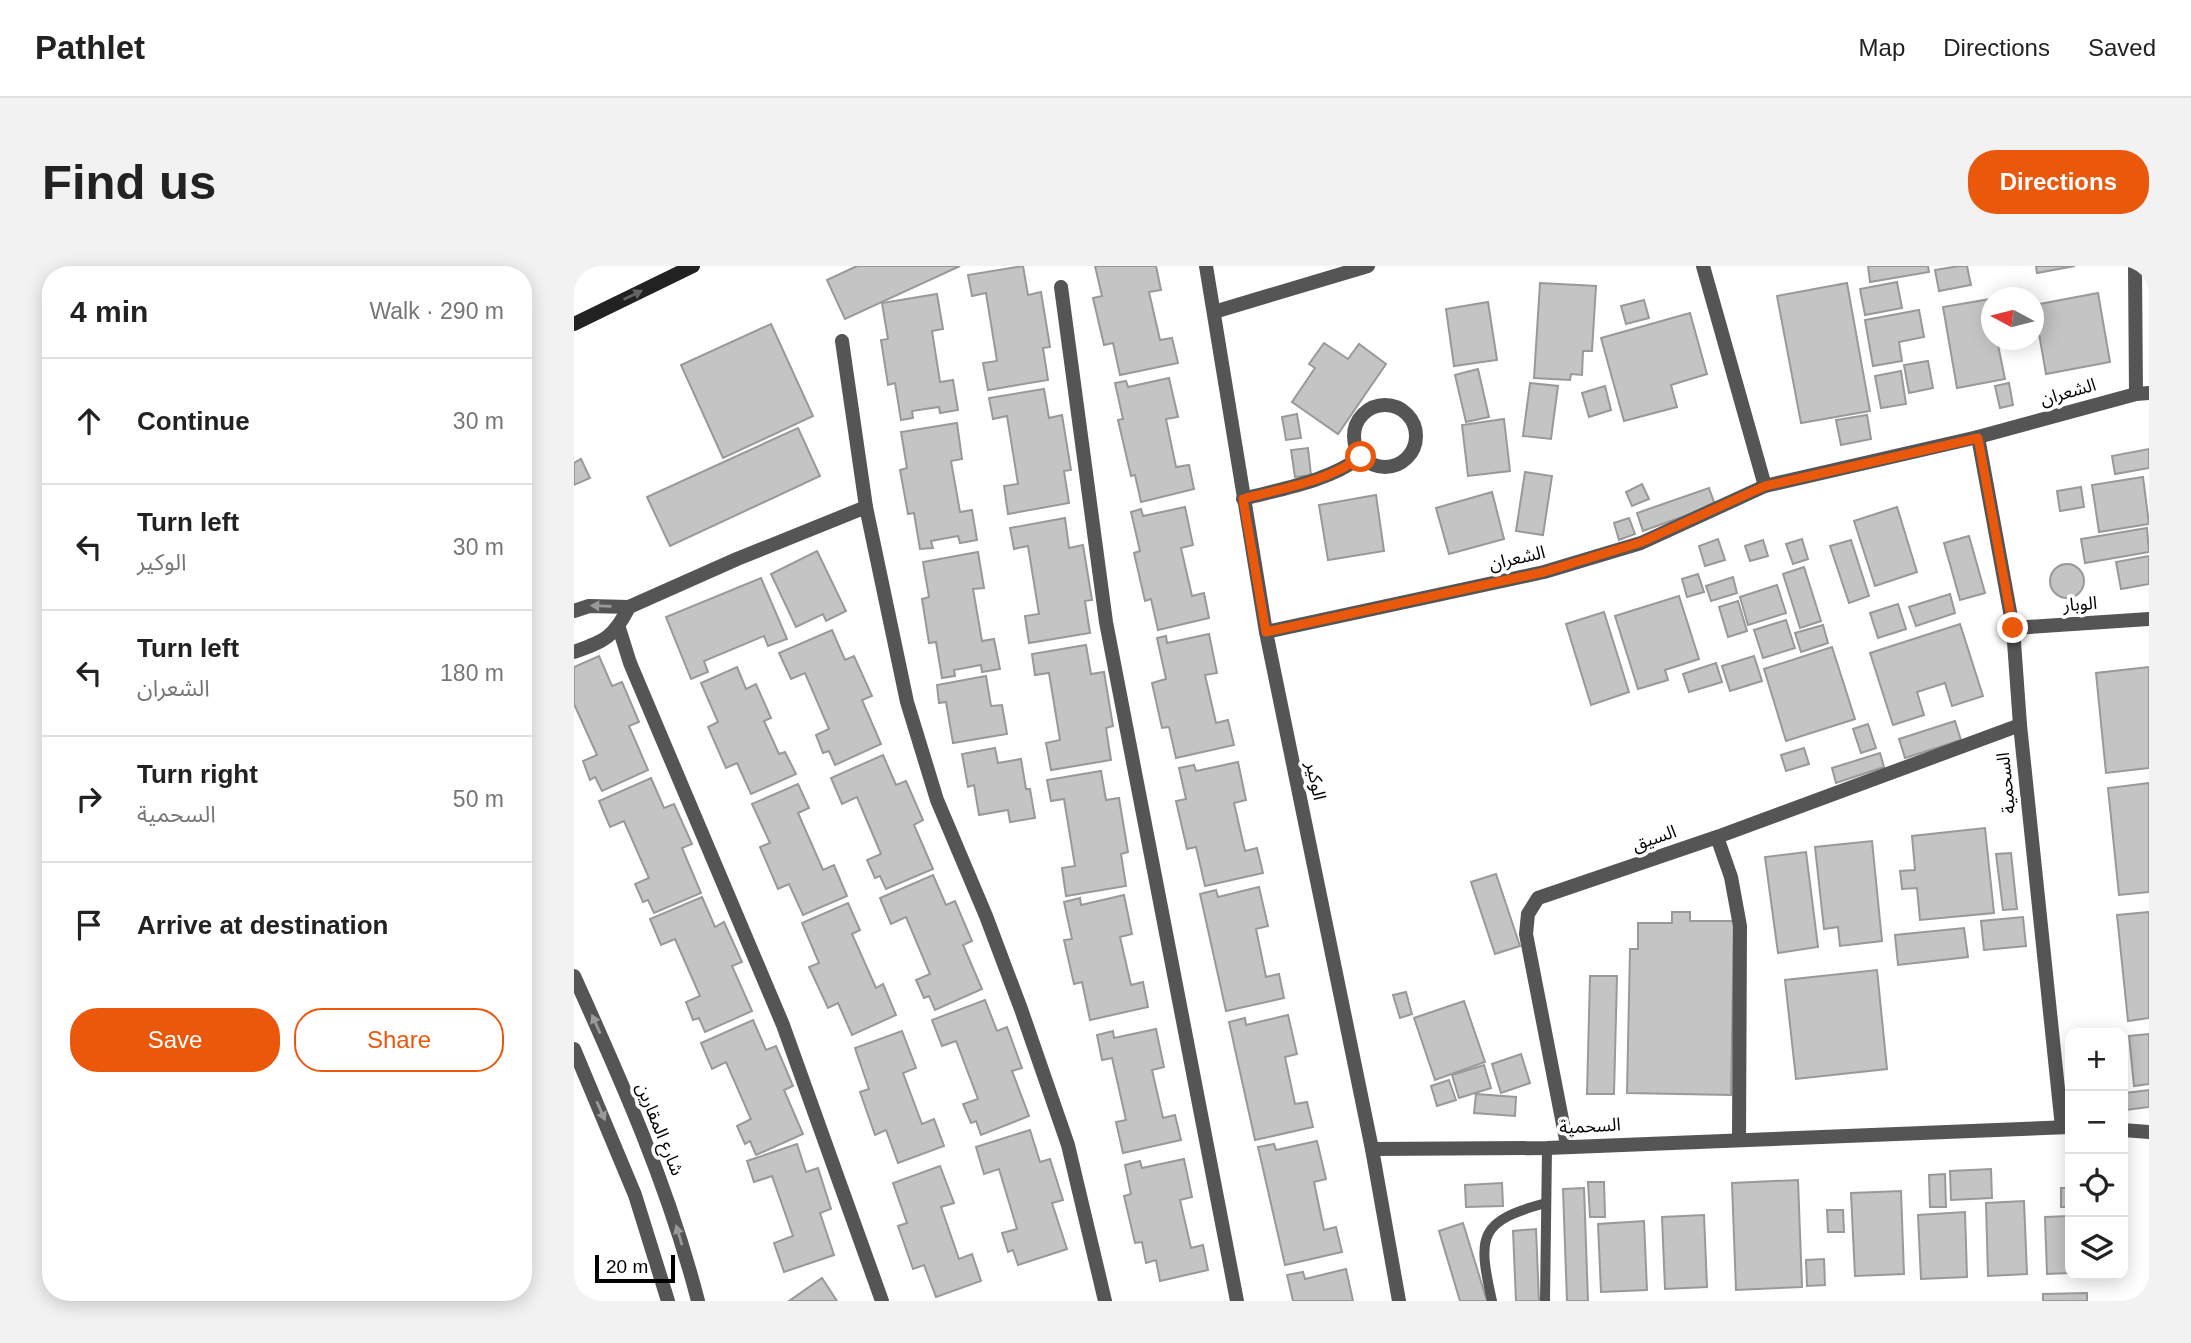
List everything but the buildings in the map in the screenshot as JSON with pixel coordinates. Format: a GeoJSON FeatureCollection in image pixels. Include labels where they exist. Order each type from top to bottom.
{"type":"FeatureCollection","features":[{"type":"Feature","properties":{"kind":"main road"},"geometry":{"type":"LineString","coordinates":[[574,324],[693,266]]}},
{"type":"Feature","properties":{"kind":"street","name":"الوكير"},"geometry":{"type":"LineString","coordinates":[[1206,266],[1266,632],[1372,1150],[1399,1301]]}},
{"type":"Feature","properties":{"kind":"street"},"geometry":{"type":"LineString","coordinates":[[1214,312],[1368,266]]}},
{"type":"Feature","properties":{"kind":"street"},"geometry":{"type":"LineString","coordinates":[[1703,266],[1765,486]]}},
{"type":"Feature","properties":{"kind":"street","name":"الشعران"},"geometry":{"type":"LineString","coordinates":[[1266,632],[1544,572],[1642,542],[1765,486],[1978,438],[2143,393],[2134,266]]}},
{"type":"Feature","properties":{"kind":"street"},"geometry":{"type":"LineString","coordinates":[[1061,287],[1106,622],[1237,1301]]}},
{"type":"Feature","properties":{"kind":"street"},"geometry":{"type":"LineString","coordinates":[[842,341],[866,508],[906,702],[937,800],[995,939],[1068,1144],[1105,1301]]}},
{"type":"Feature","properties":{"kind":"street"},"geometry":{"type":"LineString","coordinates":[[1390,405],[1408,416],[1414,425],[1416,436],[1414,447],[1401,464],[1379,467],[1361,457],[1355,448],[1353,437],[1355,426],[1368,410],[1390,405]]}},
{"type":"Feature","properties":{"kind":"street","name":"السحمية"},"geometry":{"type":"LineString","coordinates":[[1978,438],[2013,628],[2020,725],[2065,1118]]}},
{"type":"Feature","properties":{"kind":"street"},"geometry":{"type":"LineString","coordinates":[[1243,499],[1325,478],[1344,470],[1361,457]]}},
{"type":"Feature","properties":{"kind":"street"},"geometry":{"type":"LineString","coordinates":[[574,611],[589,606],[629,607],[737,559],[866,508]]}},
{"type":"Feature","properties":{"kind":"street"},"geometry":{"type":"LineString","coordinates":[[574,652],[598,643],[619,628],[629,607]]}},
{"type":"Feature","properties":{"kind":"street","name":"الوبار"},"geometry":{"type":"LineString","coordinates":[[2013,628],[2149,618]]}},
{"type":"Feature","properties":{"kind":"street"},"geometry":{"type":"LineString","coordinates":[[619,628],[630,663],[783,1025],[882,1301]]}},
{"type":"Feature","properties":{"kind":"street","name":"السيق"},"geometry":{"type":"LineString","coordinates":[[1567,1145],[1525,934],[1528,914],[1538,898],[1717,837],[2020,725]]}},
{"type":"Feature","properties":{"kind":"street"},"geometry":{"type":"LineString","coordinates":[[1717,837],[1731,877],[1740,926],[1739,1139]]}},
{"type":"Feature","properties":{"kind":"street","name":"شارع المقارين"},"geometry":{"type":"LineString","coordinates":[[574,976],[644,1135],[670,1206],[698,1301]]}},
{"type":"Feature","properties":{"kind":"street"},"geometry":{"type":"LineString","coordinates":[[574,1049],[614,1139],[635,1195],[668,1301]]}},
{"type":"Feature","properties":{"kind":"street","name":"السحمية"},"geometry":{"type":"LineString","coordinates":[[1372,1150],[1547,1148],[1567,1145],[2065,1127]]}},
{"type":"Feature","properties":{"kind":"street"},"geometry":{"type":"LineString","coordinates":[[2128,1130],[2149,1132]]}},
{"type":"Feature","properties":{"kind":"lane"},"geometry":{"type":"LineString","coordinates":[[1545,1301],[1547,1148]]}},
{"type":"Feature","properties":{"kind":"lane"},"geometry":{"type":"LineString","coordinates":[[1492,1301],[1485,1253],[1488,1232],[1495,1223],[1515,1212],[1546,1203]]}},
{"type":"Feature","properties":{"kind":"route"},"geometry":{"type":"LineString","coordinates":[[1361,457],[1344,470],[1325,478],[1243,499],[1266,632],[1544,572],[1642,542],[1765,486],[1978,438],[2013,628]]}}]}
